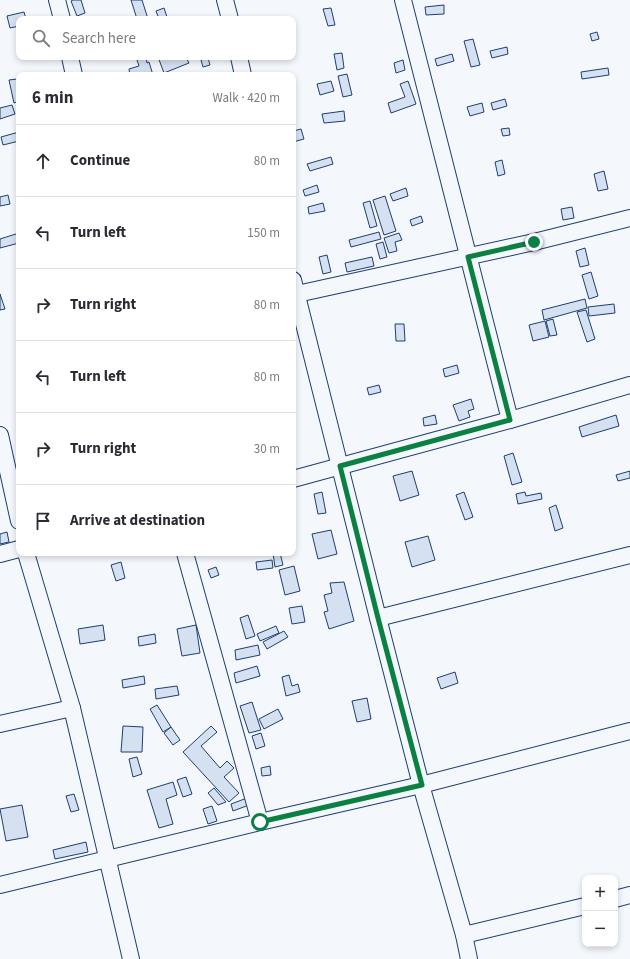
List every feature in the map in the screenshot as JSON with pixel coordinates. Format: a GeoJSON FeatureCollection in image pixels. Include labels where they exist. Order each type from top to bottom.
{"type":"FeatureCollection","features":[{"type":"Feature","properties":{"kind":"street"},"geometry":{"type":"LineString","coordinates":[[57,0],[61,16]]}},
{"type":"Feature","properties":{"kind":"street"},"geometry":{"type":"LineString","coordinates":[[225,0],[229,16]]}},
{"type":"Feature","properties":{"kind":"street"},"geometry":{"type":"LineString","coordinates":[[403,0],[510,420]]}},
{"type":"Feature","properties":{"kind":"street"},"geometry":{"type":"LineString","coordinates":[[71,60],[73,72]]}},
{"type":"Feature","properties":{"kind":"street"},"geometry":{"type":"LineString","coordinates":[[240,60],[242,72]]}},
{"type":"Feature","properties":{"kind":"street"},"geometry":{"type":"LineString","coordinates":[[296,287],[468,257],[630,218]]}},
{"type":"Feature","properties":{"kind":"street"},"geometry":{"type":"LineString","coordinates":[[296,291],[378,618],[470,959]]}},
{"type":"Feature","properties":{"kind":"street"},"geometry":{"type":"LineString","coordinates":[[296,478],[510,420],[630,385]]}},
{"type":"Feature","properties":{"kind":"street"},"geometry":{"type":"LineString","coordinates":[[0,435],[16,507]]}},
{"type":"Feature","properties":{"kind":"street"},"geometry":{"type":"LineString","coordinates":[[0,554],[16,551]]}},
{"type":"Feature","properties":{"kind":"street"},"geometry":{"type":"LineString","coordinates":[[378,618],[630,555]]}},
{"type":"Feature","properties":{"kind":"street"},"geometry":{"type":"LineString","coordinates":[[27,556],[72,708],[131,959]]}},
{"type":"Feature","properties":{"kind":"street"},"geometry":{"type":"LineString","coordinates":[[187,556],[260,822]]}},
{"type":"Feature","properties":{"kind":"street"},"geometry":{"type":"LineString","coordinates":[[0,724],[72,708]]}},
{"type":"Feature","properties":{"kind":"street"},"geometry":{"type":"LineString","coordinates":[[0,885],[260,822],[422,785],[630,731]]}},
{"type":"Feature","properties":{"kind":"street"},"geometry":{"type":"LineString","coordinates":[[618,897],[630,895]]}},
{"type":"Feature","properties":{"kind":"street"},"geometry":{"type":"LineString","coordinates":[[464,935],[582,907]]}},
{"type":"Feature","properties":{"kind":"building"},"geometry":{"type":"Polygon","coordinates":[[[81,0],[85,13],[77,16],[71,1],[81,0]]]}},
{"type":"Feature","properties":{"kind":"building"},"geometry":{"type":"Polygon","coordinates":[[[131,0],[142,0],[147,16],[136,16],[131,0]]]}},
{"type":"Feature","properties":{"kind":"building"},"geometry":{"type":"Polygon","coordinates":[[[444,5],[444,14],[426,15],[425,7],[444,5]]]}},
{"type":"Feature","properties":{"kind":"building"},"geometry":{"type":"Polygon","coordinates":[[[164,8],[167,16],[158,16],[156,11],[164,8]]]}},
{"type":"Feature","properties":{"kind":"building"},"geometry":{"type":"Polygon","coordinates":[[[331,8],[335,25],[328,26],[323,9],[331,8]]]}},
{"type":"Feature","properties":{"kind":"building"},"geometry":{"type":"Polygon","coordinates":[[[24,12],[25,16],[16,16],[16,27],[10,28],[7,16],[24,12]]]}},
{"type":"Feature","properties":{"kind":"building"},"geometry":{"type":"Polygon","coordinates":[[[597,32],[599,39],[592,41],[590,34],[597,32]]]}},
{"type":"Feature","properties":{"kind":"building"},"geometry":{"type":"Polygon","coordinates":[[[473,39],[480,65],[471,67],[464,41],[473,39]]]}},
{"type":"Feature","properties":{"kind":"building"},"geometry":{"type":"Polygon","coordinates":[[[507,47],[508,54],[492,58],[490,51],[507,47]]]}},
{"type":"Feature","properties":{"kind":"building"},"geometry":{"type":"Polygon","coordinates":[[[342,53],[344,68],[337,70],[334,54],[342,53]]]}},
{"type":"Feature","properties":{"kind":"building"},"geometry":{"type":"Polygon","coordinates":[[[452,54],[454,61],[437,66],[435,59],[452,54]]]}},
{"type":"Feature","properties":{"kind":"building"},"geometry":{"type":"Polygon","coordinates":[[[137,60],[146,60],[147,63],[149,62],[152,72],[130,72],[129,69],[139,66],[137,60]]]}},
{"type":"Feature","properties":{"kind":"building"},"geometry":{"type":"Polygon","coordinates":[[[159,60],[188,60],[189,63],[166,72],[164,72],[159,60]]]}},
{"type":"Feature","properties":{"kind":"building"},"geometry":{"type":"Polygon","coordinates":[[[201,60],[209,60],[210,65],[203,67],[201,60]]]}},
{"type":"Feature","properties":{"kind":"building"},"geometry":{"type":"Polygon","coordinates":[[[403,60],[405,70],[396,73],[394,63],[403,60]]]}},
{"type":"Feature","properties":{"kind":"building"},"geometry":{"type":"Polygon","coordinates":[[[608,68],[609,75],[582,79],[581,72],[608,68]]]}},
{"type":"Feature","properties":{"kind":"building"},"geometry":{"type":"Polygon","coordinates":[[[347,74],[352,95],[343,97],[338,76],[347,74]]]}},
{"type":"Feature","properties":{"kind":"building"},"geometry":{"type":"Polygon","coordinates":[[[16,79],[16,102],[14,103],[9,80],[16,79]]]}},
{"type":"Feature","properties":{"kind":"building"},"geometry":{"type":"Polygon","coordinates":[[[331,81],[334,91],[320,95],[317,84],[331,81]]]}},
{"type":"Feature","properties":{"kind":"building"},"geometry":{"type":"Polygon","coordinates":[[[408,81],[416,104],[391,113],[388,103],[405,97],[400,84],[408,81]]]}},
{"type":"Feature","properties":{"kind":"building"},"geometry":{"type":"Polygon","coordinates":[[[505,99],[507,106],[493,110],[491,103],[505,99]]]}},
{"type":"Feature","properties":{"kind":"building"},"geometry":{"type":"Polygon","coordinates":[[[482,103],[484,112],[470,116],[467,107],[482,103]]]}},
{"type":"Feature","properties":{"kind":"building"},"geometry":{"type":"Polygon","coordinates":[[[12,105],[15,114],[0,119],[0,108],[12,105]]]}},
{"type":"Feature","properties":{"kind":"building"},"geometry":{"type":"Polygon","coordinates":[[[344,111],[345,121],[324,123],[322,114],[344,111]]]}},
{"type":"Feature","properties":{"kind":"building"},"geometry":{"type":"Polygon","coordinates":[[[509,128],[510,135],[503,136],[501,129],[509,128]]]}},
{"type":"Feature","properties":{"kind":"building"},"geometry":{"type":"Polygon","coordinates":[[[301,129],[304,139],[296,141],[296,130],[301,129]]]}},
{"type":"Feature","properties":{"kind":"building"},"geometry":{"type":"Polygon","coordinates":[[[16,133],[16,142],[3,145],[1,137],[16,133]]]}},
{"type":"Feature","properties":{"kind":"building"},"geometry":{"type":"Polygon","coordinates":[[[331,157],[333,164],[310,171],[307,164],[331,157]]]}},
{"type":"Feature","properties":{"kind":"building"},"geometry":{"type":"Polygon","coordinates":[[[502,160],[505,174],[498,176],[495,162],[502,160]]]}},
{"type":"Feature","properties":{"kind":"building"},"geometry":{"type":"Polygon","coordinates":[[[604,171],[608,189],[598,191],[594,174],[604,171]]]}},
{"type":"Feature","properties":{"kind":"building"},"geometry":{"type":"Polygon","coordinates":[[[317,185],[319,192],[305,196],[303,190],[317,185]]]}},
{"type":"Feature","properties":{"kind":"building"},"geometry":{"type":"Polygon","coordinates":[[[406,188],[408,196],[393,201],[390,194],[406,188]]]}},
{"type":"Feature","properties":{"kind":"building"},"geometry":{"type":"Polygon","coordinates":[[[8,195],[10,204],[0,206],[0,197],[8,195]]]}},
{"type":"Feature","properties":{"kind":"building"},"geometry":{"type":"Polygon","coordinates":[[[385,196],[396,231],[384,235],[373,200],[385,196]]]}},
{"type":"Feature","properties":{"kind":"building"},"geometry":{"type":"Polygon","coordinates":[[[370,201],[377,226],[370,228],[363,203],[370,201]]]}},
{"type":"Feature","properties":{"kind":"building"},"geometry":{"type":"Polygon","coordinates":[[[323,203],[325,211],[309,214],[308,207],[323,203]]]}},
{"type":"Feature","properties":{"kind":"building"},"geometry":{"type":"Polygon","coordinates":[[[572,207],[574,218],[563,220],[561,209],[572,207]]]}},
{"type":"Feature","properties":{"kind":"building"},"geometry":{"type":"Polygon","coordinates":[[[421,216],[423,222],[412,226],[410,220],[421,216]]]}},
{"type":"Feature","properties":{"kind":"building"},"geometry":{"type":"Polygon","coordinates":[[[379,232],[381,239],[351,247],[349,240],[379,232]]]}},
{"type":"Feature","properties":{"kind":"building"},"geometry":{"type":"Polygon","coordinates":[[[399,233],[402,240],[395,242],[397,251],[389,253],[384,238],[399,233]]]}},
{"type":"Feature","properties":{"kind":"building"},"geometry":{"type":"Polygon","coordinates":[[[16,234],[16,244],[0,248],[0,239],[16,234]]]}},
{"type":"Feature","properties":{"kind":"building"},"geometry":{"type":"Polygon","coordinates":[[[383,242],[387,257],[380,259],[376,244],[383,242]]]}},
{"type":"Feature","properties":{"kind":"building"},"geometry":{"type":"Polygon","coordinates":[[[585,248],[589,265],[580,267],[576,251],[585,248]]]}},
{"type":"Feature","properties":{"kind":"building"},"geometry":{"type":"Polygon","coordinates":[[[327,255],[331,272],[323,274],[319,257],[327,255]]]}},
{"type":"Feature","properties":{"kind":"building"},"geometry":{"type":"Polygon","coordinates":[[[372,257],[374,266],[347,272],[345,263],[372,257]]]}},
{"type":"Feature","properties":{"kind":"building"},"geometry":{"type":"Polygon","coordinates":[[[591,272],[598,296],[589,299],[582,275],[591,272]]]}},
{"type":"Feature","properties":{"kind":"building"},"geometry":{"type":"Polygon","coordinates":[[[0,294],[5,309],[0,310],[0,294]]]}},
{"type":"Feature","properties":{"kind":"building"},"geometry":{"type":"Polygon","coordinates":[[[585,299],[587,308],[544,320],[542,310],[585,299]]]}},
{"type":"Feature","properties":{"kind":"building"},"geometry":{"type":"Polygon","coordinates":[[[614,304],[615,313],[589,316],[588,307],[614,304]]]}},
{"type":"Feature","properties":{"kind":"building"},"geometry":{"type":"Polygon","coordinates":[[[586,310],[595,339],[587,342],[577,312],[586,310]]]}},
{"type":"Feature","properties":{"kind":"building"},"geometry":{"type":"Polygon","coordinates":[[[553,319],[557,335],[550,336],[546,321],[553,319]]]}},
{"type":"Feature","properties":{"kind":"building"},"geometry":{"type":"Polygon","coordinates":[[[545,321],[549,337],[533,341],[529,325],[545,321]]]}},
{"type":"Feature","properties":{"kind":"building"},"geometry":{"type":"Polygon","coordinates":[[[395,324],[404,324],[405,341],[396,341],[395,324]]]}},
{"type":"Feature","properties":{"kind":"building"},"geometry":{"type":"Polygon","coordinates":[[[457,365],[459,373],[445,377],[443,369],[457,365]]]}},
{"type":"Feature","properties":{"kind":"building"},"geometry":{"type":"Polygon","coordinates":[[[379,385],[381,392],[369,395],[367,388],[379,385]]]}},
{"type":"Feature","properties":{"kind":"building"},"geometry":{"type":"Polygon","coordinates":[[[471,399],[474,409],[468,411],[470,417],[459,421],[453,405],[471,399]]]}},
{"type":"Feature","properties":{"kind":"building"},"geometry":{"type":"Polygon","coordinates":[[[435,415],[437,424],[424,426],[423,418],[435,415]]]}},
{"type":"Feature","properties":{"kind":"building"},"geometry":{"type":"Polygon","coordinates":[[[616,415],[619,426],[582,437],[579,427],[616,415]]]}},
{"type":"Feature","properties":{"kind":"building"},"geometry":{"type":"Polygon","coordinates":[[[513,453],[522,482],[512,485],[504,456],[513,453]]]}},
{"type":"Feature","properties":{"kind":"building"},"geometry":{"type":"Polygon","coordinates":[[[412,471],[419,495],[400,501],[393,476],[412,471]]]}},
{"type":"Feature","properties":{"kind":"building"},"geometry":{"type":"Polygon","coordinates":[[[630,471],[630,478],[618,481],[616,475],[630,471]]]}},
{"type":"Feature","properties":{"kind":"building"},"geometry":{"type":"Polygon","coordinates":[[[322,492],[326,513],[318,514],[314,494],[322,492]]]}},
{"type":"Feature","properties":{"kind":"building"},"geometry":{"type":"Polygon","coordinates":[[[464,492],[473,517],[465,520],[456,495],[464,492]]]}},
{"type":"Feature","properties":{"kind":"building"},"geometry":{"type":"Polygon","coordinates":[[[525,492],[526,496],[541,493],[542,499],[518,504],[516,494],[525,492]]]}},
{"type":"Feature","properties":{"kind":"building"},"geometry":{"type":"Polygon","coordinates":[[[556,505],[563,528],[555,531],[549,508],[556,505]]]}},
{"type":"Feature","properties":{"kind":"building"},"geometry":{"type":"Polygon","coordinates":[[[331,530],[337,554],[318,559],[312,534],[331,530]]]}},
{"type":"Feature","properties":{"kind":"building"},"geometry":{"type":"Polygon","coordinates":[[[7,532],[9,542],[0,544],[0,534],[7,532]]]}},
{"type":"Feature","properties":{"kind":"building"},"geometry":{"type":"Polygon","coordinates":[[[428,536],[435,560],[412,567],[405,542],[428,536]]]}},
{"type":"Feature","properties":{"kind":"building"},"geometry":{"type":"Polygon","coordinates":[[[273,556],[281,556],[283,565],[275,567],[273,556]]]}},
{"type":"Feature","properties":{"kind":"building"},"geometry":{"type":"Polygon","coordinates":[[[272,560],[273,568],[257,570],[256,562],[272,560]]]}},
{"type":"Feature","properties":{"kind":"building"},"geometry":{"type":"Polygon","coordinates":[[[121,562],[125,578],[116,581],[111,565],[121,562]]]}},
{"type":"Feature","properties":{"kind":"building"},"geometry":{"type":"Polygon","coordinates":[[[294,566],[300,591],[285,595],[279,570],[294,566]]]}},
{"type":"Feature","properties":{"kind":"building"},"geometry":{"type":"Polygon","coordinates":[[[216,567],[219,575],[211,578],[208,570],[216,567]]]}},
{"type":"Feature","properties":{"kind":"building"},"geometry":{"type":"Polygon","coordinates":[[[344,582],[354,621],[329,629],[324,612],[328,611],[324,595],[332,593],[330,583],[344,582]]]}},
{"type":"Feature","properties":{"kind":"building"},"geometry":{"type":"Polygon","coordinates":[[[302,606],[305,622],[292,624],[289,608],[302,606]]]}},
{"type":"Feature","properties":{"kind":"building"},"geometry":{"type":"Polygon","coordinates":[[[248,615],[255,636],[246,639],[240,618],[248,615]]]}},
{"type":"Feature","properties":{"kind":"building"},"geometry":{"type":"Polygon","coordinates":[[[103,625],[105,640],[80,644],[78,629],[103,625]]]}},
{"type":"Feature","properties":{"kind":"building"},"geometry":{"type":"Polygon","coordinates":[[[196,625],[200,653],[182,656],[177,629],[196,625]]]}},
{"type":"Feature","properties":{"kind":"building"},"geometry":{"type":"Polygon","coordinates":[[[276,626],[279,633],[260,641],[257,634],[276,626]]]}},
{"type":"Feature","properties":{"kind":"building"},"geometry":{"type":"Polygon","coordinates":[[[284,631],[288,637],[267,649],[263,642],[284,631]]]}},
{"type":"Feature","properties":{"kind":"building"},"geometry":{"type":"Polygon","coordinates":[[[155,634],[156,643],[139,646],[138,637],[155,634]]]}},
{"type":"Feature","properties":{"kind":"building"},"geometry":{"type":"Polygon","coordinates":[[[258,645],[260,655],[236,660],[235,650],[258,645]]]}},
{"type":"Feature","properties":{"kind":"building"},"geometry":{"type":"Polygon","coordinates":[[[257,666],[260,676],[236,683],[234,673],[257,666]]]}},
{"type":"Feature","properties":{"kind":"building"},"geometry":{"type":"Polygon","coordinates":[[[455,672],[458,683],[441,689],[437,678],[455,672]]]}},
{"type":"Feature","properties":{"kind":"building"},"geometry":{"type":"Polygon","coordinates":[[[289,675],[292,686],[298,684],[300,692],[286,696],[282,677],[289,675]]]}},
{"type":"Feature","properties":{"kind":"building"},"geometry":{"type":"Polygon","coordinates":[[[144,676],[145,684],[123,688],[122,680],[144,676]]]}},
{"type":"Feature","properties":{"kind":"building"},"geometry":{"type":"Polygon","coordinates":[[[177,686],[179,695],[156,699],[155,689],[177,686]]]}},
{"type":"Feature","properties":{"kind":"building"},"geometry":{"type":"Polygon","coordinates":[[[367,698],[371,719],[357,722],[352,701],[367,698]]]}},
{"type":"Feature","properties":{"kind":"building"},"geometry":{"type":"Polygon","coordinates":[[[252,702],[261,730],[249,733],[240,706],[252,702]]]}},
{"type":"Feature","properties":{"kind":"building"},"geometry":{"type":"Polygon","coordinates":[[[157,705],[171,727],[163,732],[150,709],[157,705]]]}},
{"type":"Feature","properties":{"kind":"building"},"geometry":{"type":"Polygon","coordinates":[[[278,709],[283,719],[264,729],[259,719],[278,709]]]}},
{"type":"Feature","properties":{"kind":"building"},"geometry":{"type":"Polygon","coordinates":[[[123,726],[143,727],[142,752],[121,752],[123,726]]]}},
{"type":"Feature","properties":{"kind":"building"},"geometry":{"type":"Polygon","coordinates":[[[211,726],[217,732],[201,746],[220,768],[227,761],[234,768],[224,777],[239,793],[229,802],[183,752],[211,726]]]}},
{"type":"Feature","properties":{"kind":"building"},"geometry":{"type":"Polygon","coordinates":[[[171,727],[180,740],[173,745],[164,733],[171,727]]]}},
{"type":"Feature","properties":{"kind":"building"},"geometry":{"type":"Polygon","coordinates":[[[261,733],[265,746],[256,749],[252,736],[261,733]]]}},
{"type":"Feature","properties":{"kind":"building"},"geometry":{"type":"Polygon","coordinates":[[[137,757],[142,774],[133,777],[129,759],[137,757]]]}},
{"type":"Feature","properties":{"kind":"building"},"geometry":{"type":"Polygon","coordinates":[[[270,766],[271,775],[262,776],[261,768],[270,766]]]}},
{"type":"Feature","properties":{"kind":"building"},"geometry":{"type":"Polygon","coordinates":[[[186,777],[192,794],[183,797],[177,780],[186,777]]]}},
{"type":"Feature","properties":{"kind":"building"},"geometry":{"type":"Polygon","coordinates":[[[173,782],[177,795],[166,799],[173,824],[159,828],[147,790],[173,782]]]}},
{"type":"Feature","properties":{"kind":"building"},"geometry":{"type":"Polygon","coordinates":[[[214,788],[226,802],[218,805],[208,793],[214,788]]]}},
{"type":"Feature","properties":{"kind":"building"},"geometry":{"type":"Polygon","coordinates":[[[74,794],[79,810],[71,812],[66,796],[74,794]]]}},
{"type":"Feature","properties":{"kind":"building"},"geometry":{"type":"Polygon","coordinates":[[[247,798],[249,805],[233,811],[231,804],[247,798]]]}},
{"type":"Feature","properties":{"kind":"building"},"geometry":{"type":"Polygon","coordinates":[[[22,805],[28,837],[6,841],[0,809],[22,805]]]}},
{"type":"Feature","properties":{"kind":"building"},"geometry":{"type":"Polygon","coordinates":[[[212,806],[217,821],[208,824],[203,809],[212,806]]]}},
{"type":"Feature","properties":{"kind":"building"},"geometry":{"type":"Polygon","coordinates":[[[86,842],[88,852],[55,859],[53,850],[86,842]]]}},
{"type":"Feature","properties":{"kind":"route"},"geometry":{"type":"LineString","coordinates":[[260,822],[422,785],[340,466],[510,420],[468,257],[534,242]]}}]}
